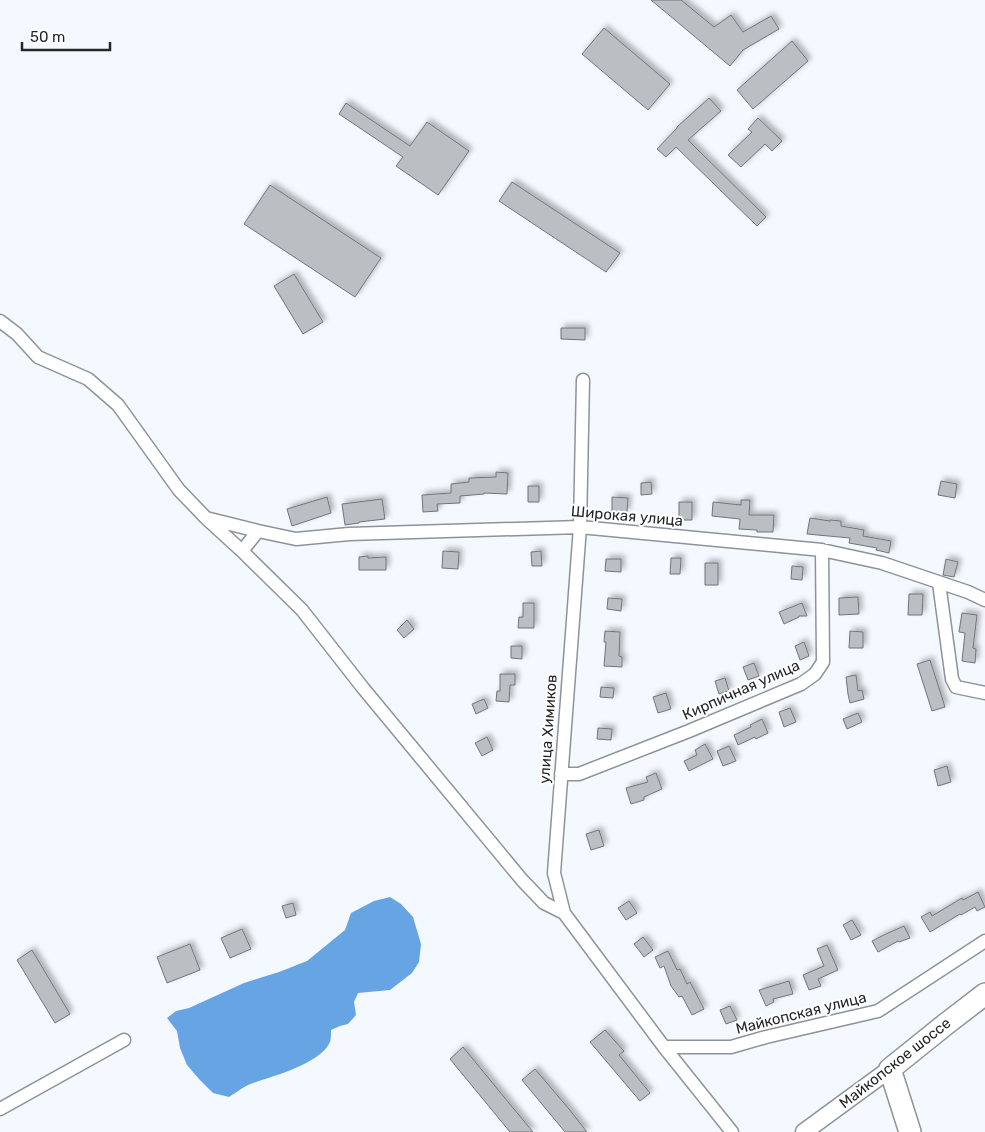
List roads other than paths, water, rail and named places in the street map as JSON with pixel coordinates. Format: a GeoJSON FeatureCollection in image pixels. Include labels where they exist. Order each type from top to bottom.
{"type":"FeatureCollection","features":[{"type":"Feature","properties":{"kind":"main road","name":"Майкопское шоссе"},"geometry":{"type":"LineString","coordinates":[[890,1070],[985,994]]}},
{"type":"Feature","properties":{"kind":"main road"},"geometry":{"type":"LineString","coordinates":[[890,1070],[910,1132]]}},
{"type":"Feature","properties":{"kind":"street"},"geometry":{"type":"LineString","coordinates":[[0,321],[17,334],[38,357],[88,378],[118,405],[179,490],[302,610],[362,688],[522,880],[544,903],[564,913]]}},
{"type":"Feature","properties":{"kind":"street","name":"улица Химиков"},"geometry":{"type":"LineString","coordinates":[[583,380],[580,527],[554,873],[564,913],[664,1047],[732,1132]]}},
{"type":"Feature","properties":{"kind":"street","name":"Широкая улица"},"geometry":{"type":"LineString","coordinates":[[206,518],[296,539],[349,534],[580,527],[822,550],[882,563],[968,592],[985,600]]}},
{"type":"Feature","properties":{"kind":"street"},"geometry":{"type":"LineString","coordinates":[[242,551],[258,531]]}},
{"type":"Feature","properties":{"kind":"street","name":"Кирпичная улица"},"geometry":{"type":"LineString","coordinates":[[560,774],[579,774],[689,731],[801,684],[815,674],[823,662],[822,550]]}},
{"type":"Feature","properties":{"kind":"street"},"geometry":{"type":"LineString","coordinates":[[940,584],[952,679],[956,687],[985,693]]}},
{"type":"Feature","properties":{"kind":"street","name":"Майкопская улица"},"geometry":{"type":"LineString","coordinates":[[664,1047],[731,1047],[878,1011],[985,940]]}},
{"type":"Feature","properties":{"kind":"street"},"geometry":{"type":"LineString","coordinates":[[0,1109],[124,1040]]}},
{"type":"Feature","properties":{"kind":"street","name":"Майкопское шоссе"},"geometry":{"type":"LineString","coordinates":[[804,1132],[890,1070]]}},
{"type":"Feature","properties":{"kind":"water"},"geometry":{"type":"Polygon","coordinates":[[[390,897],[401,904],[413,917],[421,944],[419,962],[412,973],[390,990],[358,993],[354,1002],[356,1015],[348,1024],[331,1030],[330,1042],[317,1057],[284,1073],[250,1084],[229,1097],[213,1093],[187,1065],[180,1048],[177,1031],[167,1018],[176,1011],[189,1008],[244,983],[307,961],[345,930],[351,913],[374,901],[390,897]]]}}]}
